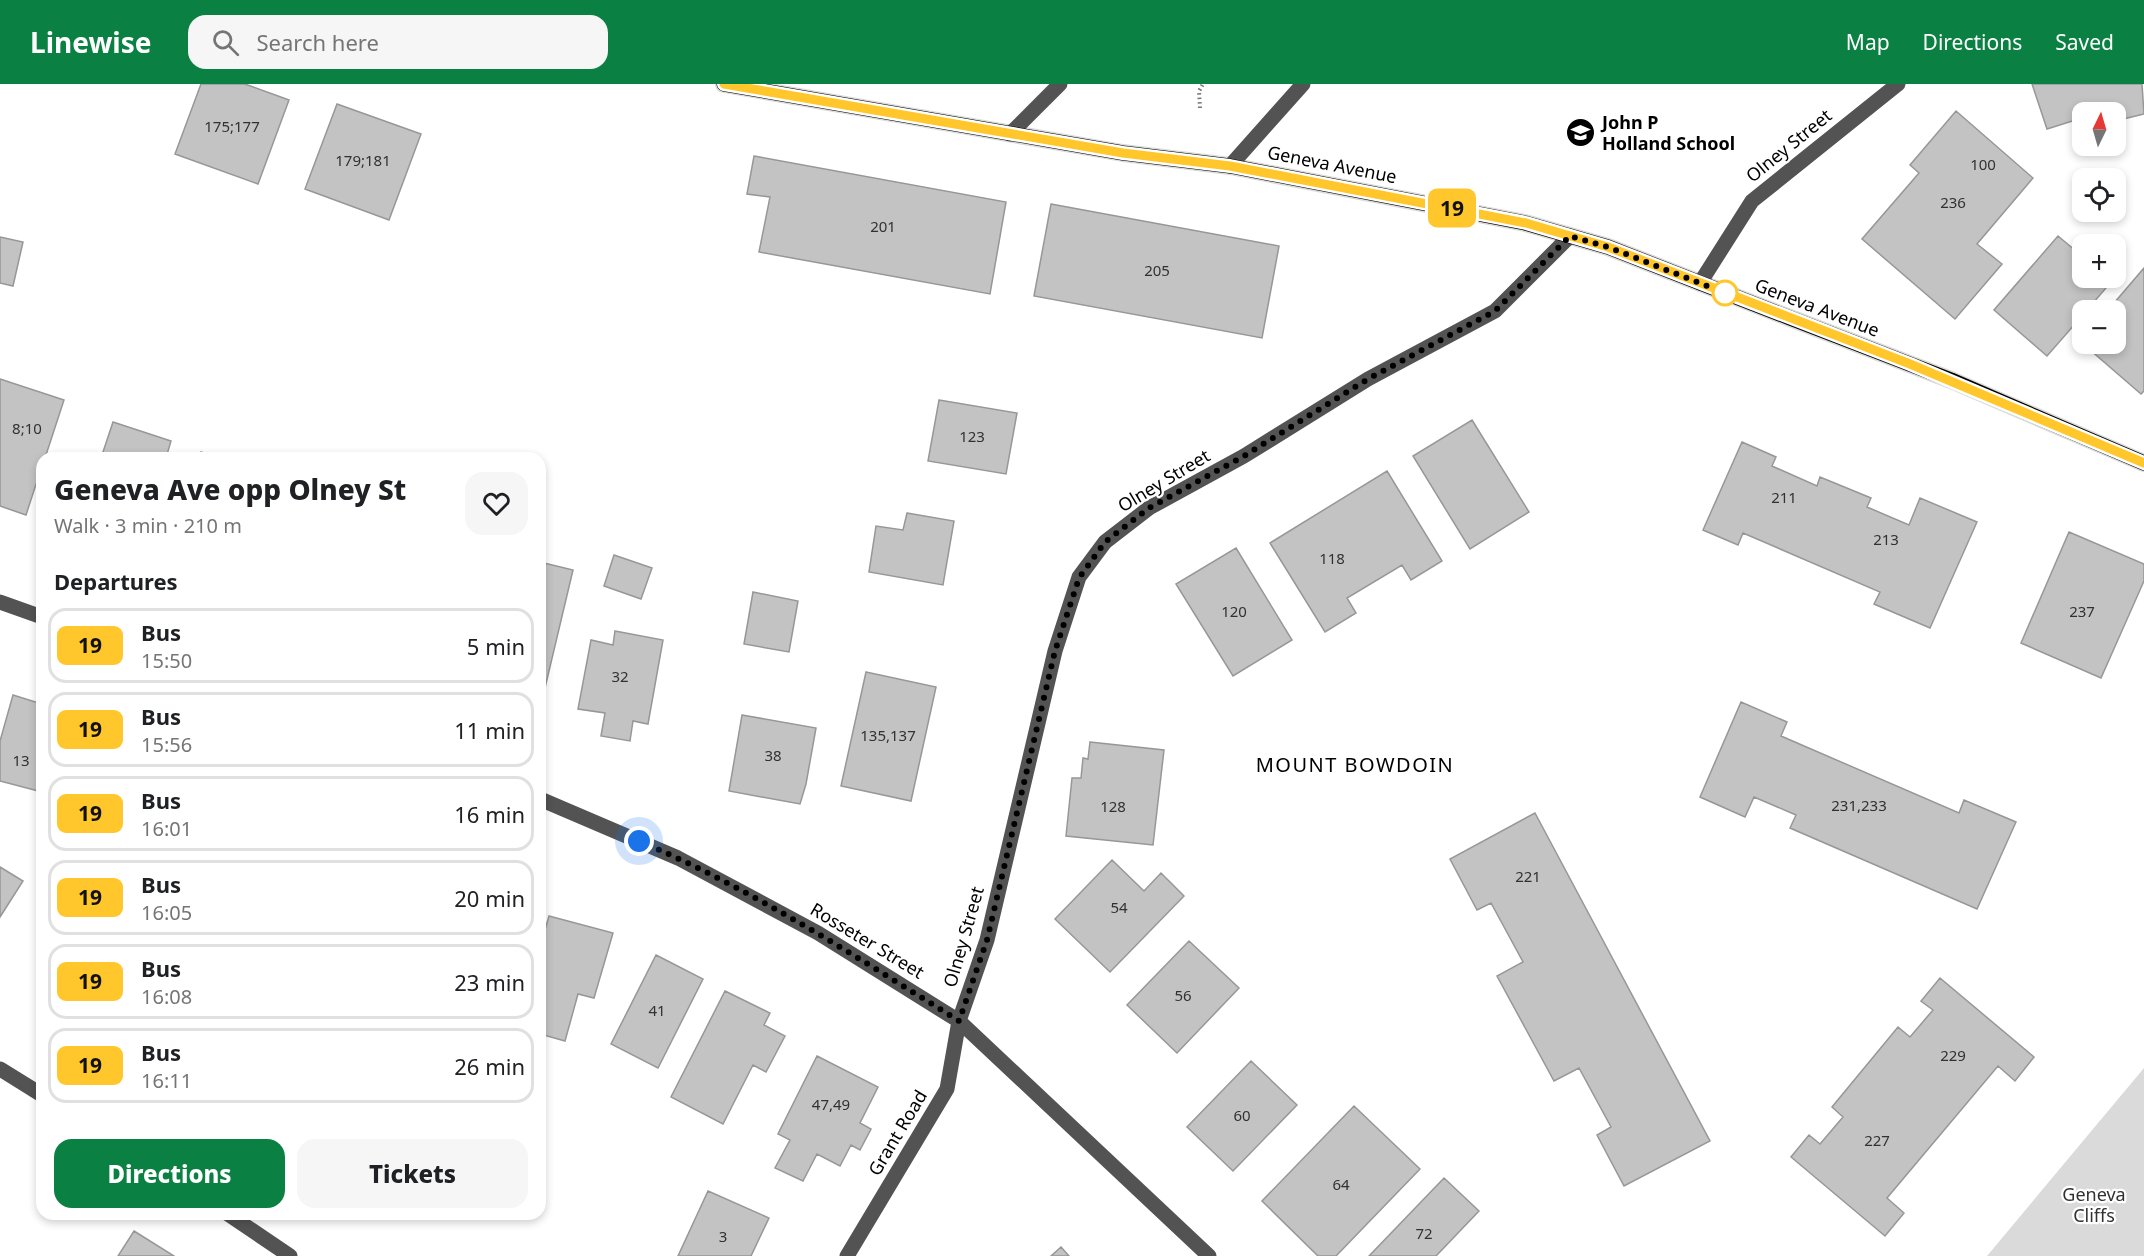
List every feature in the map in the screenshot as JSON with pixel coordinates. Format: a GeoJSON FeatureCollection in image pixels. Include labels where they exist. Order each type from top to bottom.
{"type":"FeatureCollection","features":[{"type":"Feature","properties":{"kind":"main road","name":"Geneva Avenue"},"geometry":{"type":"LineString","coordinates":[[724,84],[1123,153],[1230,166],[1526,223],[1608,247],[1951,380],[2144,463]]}},
{"type":"Feature","properties":{"kind":"street"},"geometry":{"type":"LineString","coordinates":[[1010,134],[1060,84]]}},
{"type":"Feature","properties":{"kind":"street"},"geometry":{"type":"LineString","coordinates":[[1230,166],[1303,84]]}},
{"type":"Feature","properties":{"kind":"street","name":"Olney Street"},"geometry":{"type":"LineString","coordinates":[[1700,283],[1752,201],[1898,84]]}},
{"type":"Feature","properties":{"kind":"street","name":"Olney Street"},"geometry":{"type":"LineString","coordinates":[[959,1021],[987,940],[1055,651],[1079,578],[1105,542],[1149,508],[1244,456],[1368,379],[1495,311],[1570,236]]}},
{"type":"Feature","properties":{"kind":"street"},"geometry":{"type":"LineString","coordinates":[[0,602],[36,615]]}},
{"type":"Feature","properties":{"kind":"street","name":"Rosseter Street"},"geometry":{"type":"LineString","coordinates":[[546,802],[678,858],[818,933],[959,1021],[1209,1256]]}},
{"type":"Feature","properties":{"kind":"street","name":"Grant Road"},"geometry":{"type":"LineString","coordinates":[[847,1256],[947,1089],[959,1021]]}},
{"type":"Feature","properties":{"kind":"street"},"geometry":{"type":"LineString","coordinates":[[0,1069],[36,1091]]}},
{"type":"Feature","properties":{"kind":"street"},"geometry":{"type":"LineString","coordinates":[[237,1220],[290,1256]]}},
{"type":"Feature","properties":{"kind":"path"},"geometry":{"type":"LineString","coordinates":[[1200,108],[1199,91],[1203,84]]}},
{"type":"Feature","properties":{"kind":"green space","name":"Geneva Cliffs"},"geometry":{"type":"Polygon","coordinates":[[[2144,1068],[2144,1256],[1987,1256],[2144,1068]]]}},
{"type":"Feature","properties":{"kind":"building"},"geometry":{"type":"Polygon","coordinates":[[[201,84],[245,84],[289,100],[258,184],[175,154],[201,84]]]}},
{"type":"Feature","properties":{"kind":"building"},"geometry":{"type":"Polygon","coordinates":[[[2032,84],[2142,84],[2144,114],[2126,118],[2126,102],[2072,102],[2072,121],[2047,129],[2032,84]]]}},
{"type":"Feature","properties":{"kind":"building"},"geometry":{"type":"Polygon","coordinates":[[[337,104],[421,134],[389,220],[305,189],[337,104]]]}},
{"type":"Feature","properties":{"kind":"building"},"geometry":{"type":"Polygon","coordinates":[[[1956,111],[2033,178],[1977,244],[2002,264],[1955,319],[1862,239],[1919,173],[1910,165],[1956,111]]]}},
{"type":"Feature","properties":{"kind":"building"},"geometry":{"type":"Polygon","coordinates":[[[754,156],[1006,202],[990,294],[759,252],[770,197],[747,194],[754,156]]]}},
{"type":"Feature","properties":{"kind":"building"},"geometry":{"type":"Polygon","coordinates":[[[1051,204],[1279,246],[1262,338],[1034,296],[1051,204]]]}},
{"type":"Feature","properties":{"kind":"building"},"geometry":{"type":"Polygon","coordinates":[[[2058,236],[2072,248],[2072,288],[2106,288],[2096,300],[2072,300],[2072,327],[2047,356],[1994,310],[2058,236]]]}},
{"type":"Feature","properties":{"kind":"building"},"geometry":{"type":"Polygon","coordinates":[[[0,237],[23,242],[13,286],[0,283],[0,237]]]}},
{"type":"Feature","properties":{"kind":"building"},"geometry":{"type":"Polygon","coordinates":[[[2144,268],[2144,391],[2141,394],[2095,354],[2126,354],[2126,300],[2117,300],[2144,268]]]}},
{"type":"Feature","properties":{"kind":"building"},"geometry":{"type":"Polygon","coordinates":[[[0,379],[64,400],[47,452],[36,452],[36,484],[26,515],[0,506],[0,379]]]}},
{"type":"Feature","properties":{"kind":"building"},"geometry":{"type":"Polygon","coordinates":[[[939,400],[1017,413],[1006,474],[928,461],[939,400]]]}},
{"type":"Feature","properties":{"kind":"building"},"geometry":{"type":"Polygon","coordinates":[[[1472,420],[1529,512],[1470,549],[1413,456],[1472,420]]]}},
{"type":"Feature","properties":{"kind":"building"},"geometry":{"type":"Polygon","coordinates":[[[113,422],[171,441],[168,452],[103,452],[113,422]]]}},
{"type":"Feature","properties":{"kind":"building"},"geometry":{"type":"Polygon","coordinates":[[[1742,442],[1776,457],[1772,466],[1817,486],[1820,477],[1871,498],[1867,507],[1909,525],[1920,498],[1977,522],[1930,628],[1874,604],[1880,592],[1743,533],[1738,545],[1703,530],[1742,442]]]}},
{"type":"Feature","properties":{"kind":"building"},"geometry":{"type":"Polygon","coordinates":[[[1387,471],[1442,561],[1411,580],[1402,565],[1347,598],[1356,613],[1325,632],[1270,543],[1387,471]]]}},
{"type":"Feature","properties":{"kind":"building"},"geometry":{"type":"Polygon","coordinates":[[[907,513],[954,521],[943,585],[869,572],[876,526],[903,530],[907,513]]]}},
{"type":"Feature","properties":{"kind":"building"},"geometry":{"type":"Polygon","coordinates":[[[2069,532],[2144,564],[2144,581],[2101,678],[2021,643],[2069,532]]]}},
{"type":"Feature","properties":{"kind":"building"},"geometry":{"type":"Polygon","coordinates":[[[1236,548],[1292,640],[1233,676],[1176,584],[1236,548]]]}},
{"type":"Feature","properties":{"kind":"building"},"geometry":{"type":"Polygon","coordinates":[[[614,555],[652,568],[641,599],[604,586],[614,555]]]}},
{"type":"Feature","properties":{"kind":"building"},"geometry":{"type":"Polygon","coordinates":[[[546,563],[573,570],[546,684],[546,563]]]}},
{"type":"Feature","properties":{"kind":"building"},"geometry":{"type":"Polygon","coordinates":[[[753,592],[798,601],[789,652],[744,644],[753,592]]]}},
{"type":"Feature","properties":{"kind":"building"},"geometry":{"type":"Polygon","coordinates":[[[615,631],[663,640],[648,724],[633,721],[630,741],[601,736],[605,713],[578,709],[591,640],[613,645],[615,631]]]}},
{"type":"Feature","properties":{"kind":"building"},"geometry":{"type":"Polygon","coordinates":[[[866,672],[936,687],[911,801],[841,786],[866,672]]]}},
{"type":"Feature","properties":{"kind":"building"},"geometry":{"type":"Polygon","coordinates":[[[13,695],[36,702],[36,790],[0,781],[0,741],[13,695]]]}},
{"type":"Feature","properties":{"kind":"building"},"geometry":{"type":"Polygon","coordinates":[[[1741,702],[1787,722],[1781,736],[1959,813],[1964,800],[2016,822],[1977,909],[1790,828],[1796,815],[1754,797],[1745,817],[1700,797],[1741,702]]]}},
{"type":"Feature","properties":{"kind":"building"},"geometry":{"type":"Polygon","coordinates":[[[742,715],[816,728],[800,804],[729,791],[742,715]]]}},
{"type":"Feature","properties":{"kind":"building"},"geometry":{"type":"Polygon","coordinates":[[[1090,742],[1164,750],[1153,845],[1066,836],[1072,778],[1081,778],[1083,758],[1088,759],[1090,742]]]}},
{"type":"Feature","properties":{"kind":"building"},"geometry":{"type":"Polygon","coordinates":[[[1535,813],[1710,1141],[1624,1186],[1597,1135],[1611,1127],[1579,1068],[1554,1081],[1497,976],[1523,962],[1491,903],[1477,910],[1450,859],[1535,813]]]}},
{"type":"Feature","properties":{"kind":"building"},"geometry":{"type":"Polygon","coordinates":[[[1112,860],[1144,891],[1161,873],[1184,896],[1110,972],[1055,919],[1112,860]]]}},
{"type":"Feature","properties":{"kind":"building"},"geometry":{"type":"Polygon","coordinates":[[[0,867],[23,881],[0,917],[0,867]]]}},
{"type":"Feature","properties":{"kind":"building"},"geometry":{"type":"Polygon","coordinates":[[[549,916],[613,933],[594,998],[578,994],[565,1041],[546,1036],[546,926],[549,916]]]}},
{"type":"Feature","properties":{"kind":"building"},"geometry":{"type":"Polygon","coordinates":[[[1189,941],[1239,988],[1177,1053],[1127,1005],[1189,941]]]}},
{"type":"Feature","properties":{"kind":"building"},"geometry":{"type":"Polygon","coordinates":[[[656,955],[703,979],[658,1068],[611,1044],[656,955]]]}},
{"type":"Feature","properties":{"kind":"building"},"geometry":{"type":"Polygon","coordinates":[[[1940,978],[2034,1057],[2015,1081],[1998,1066],[1887,1198],[1904,1213],[1885,1236],[1791,1157],[1809,1135],[1820,1144],[1843,1117],[1832,1107],[1898,1027],[1910,1037],[1933,1010],[1921,1001],[1940,978]]]}},
{"type":"Feature","properties":{"kind":"building"},"geometry":{"type":"Polygon","coordinates":[[[725,991],[770,1013],[764,1025],[785,1036],[766,1072],[753,1065],[723,1124],[671,1097],[725,991]]]}},
{"type":"Feature","properties":{"kind":"building"},"geometry":{"type":"Polygon","coordinates":[[[817,1056],[878,1087],[860,1123],[871,1129],[860,1150],[851,1145],[840,1166],[817,1154],[803,1181],[775,1168],[790,1140],[778,1134],[817,1056]]]}},
{"type":"Feature","properties":{"kind":"building"},"geometry":{"type":"Polygon","coordinates":[[[1251,1061],[1297,1105],[1233,1171],[1187,1127],[1251,1061]]]}},
{"type":"Feature","properties":{"kind":"building"},"geometry":{"type":"Polygon","coordinates":[[[1354,1106],[1420,1169],[1336,1256],[1318,1256],[1262,1201],[1354,1106]]]}},
{"type":"Feature","properties":{"kind":"building"},"geometry":{"type":"Polygon","coordinates":[[[1444,1178],[1479,1211],[1436,1256],[1369,1256],[1444,1178]]]}},
{"type":"Feature","properties":{"kind":"building"},"geometry":{"type":"Polygon","coordinates":[[[708,1191],[769,1218],[751,1256],[678,1256],[708,1191]]]}},
{"type":"Feature","properties":{"kind":"building"},"geometry":{"type":"Polygon","coordinates":[[[134,1231],[174,1256],[118,1256],[134,1231]]]}},
{"type":"Feature","properties":{"kind":"building"},"geometry":{"type":"Polygon","coordinates":[[[1061,1247],[1069,1256],[1051,1256],[1061,1247]]]}},
{"type":"Feature","properties":{"kind":"bus line","name":"19"},"geometry":{"type":"LineString","coordinates":[[724,84],[1123,153],[1230,166],[1526,223],[1608,247],[1910,364],[2144,463]]}},
{"type":"Feature","properties":{"kind":"place","name":"John P Holland School"},"geometry":{"type":"Point","coordinates":[1581,133]}},
{"type":"Feature","properties":{"kind":"district","name":"MOUNT BOWDOIN"},"geometry":{"type":"Point","coordinates":[1355,765]}},
{"type":"Feature","properties":{"kind":"route"},"geometry":{"type":"LineString","coordinates":[[639,841],[678,858],[818,933],[959,1021],[987,940],[1055,651],[1079,578],[1105,542],[1149,508],[1244,456],[1368,379],[1495,311],[1570,236],[1608,247],[1725,293]]}}]}
